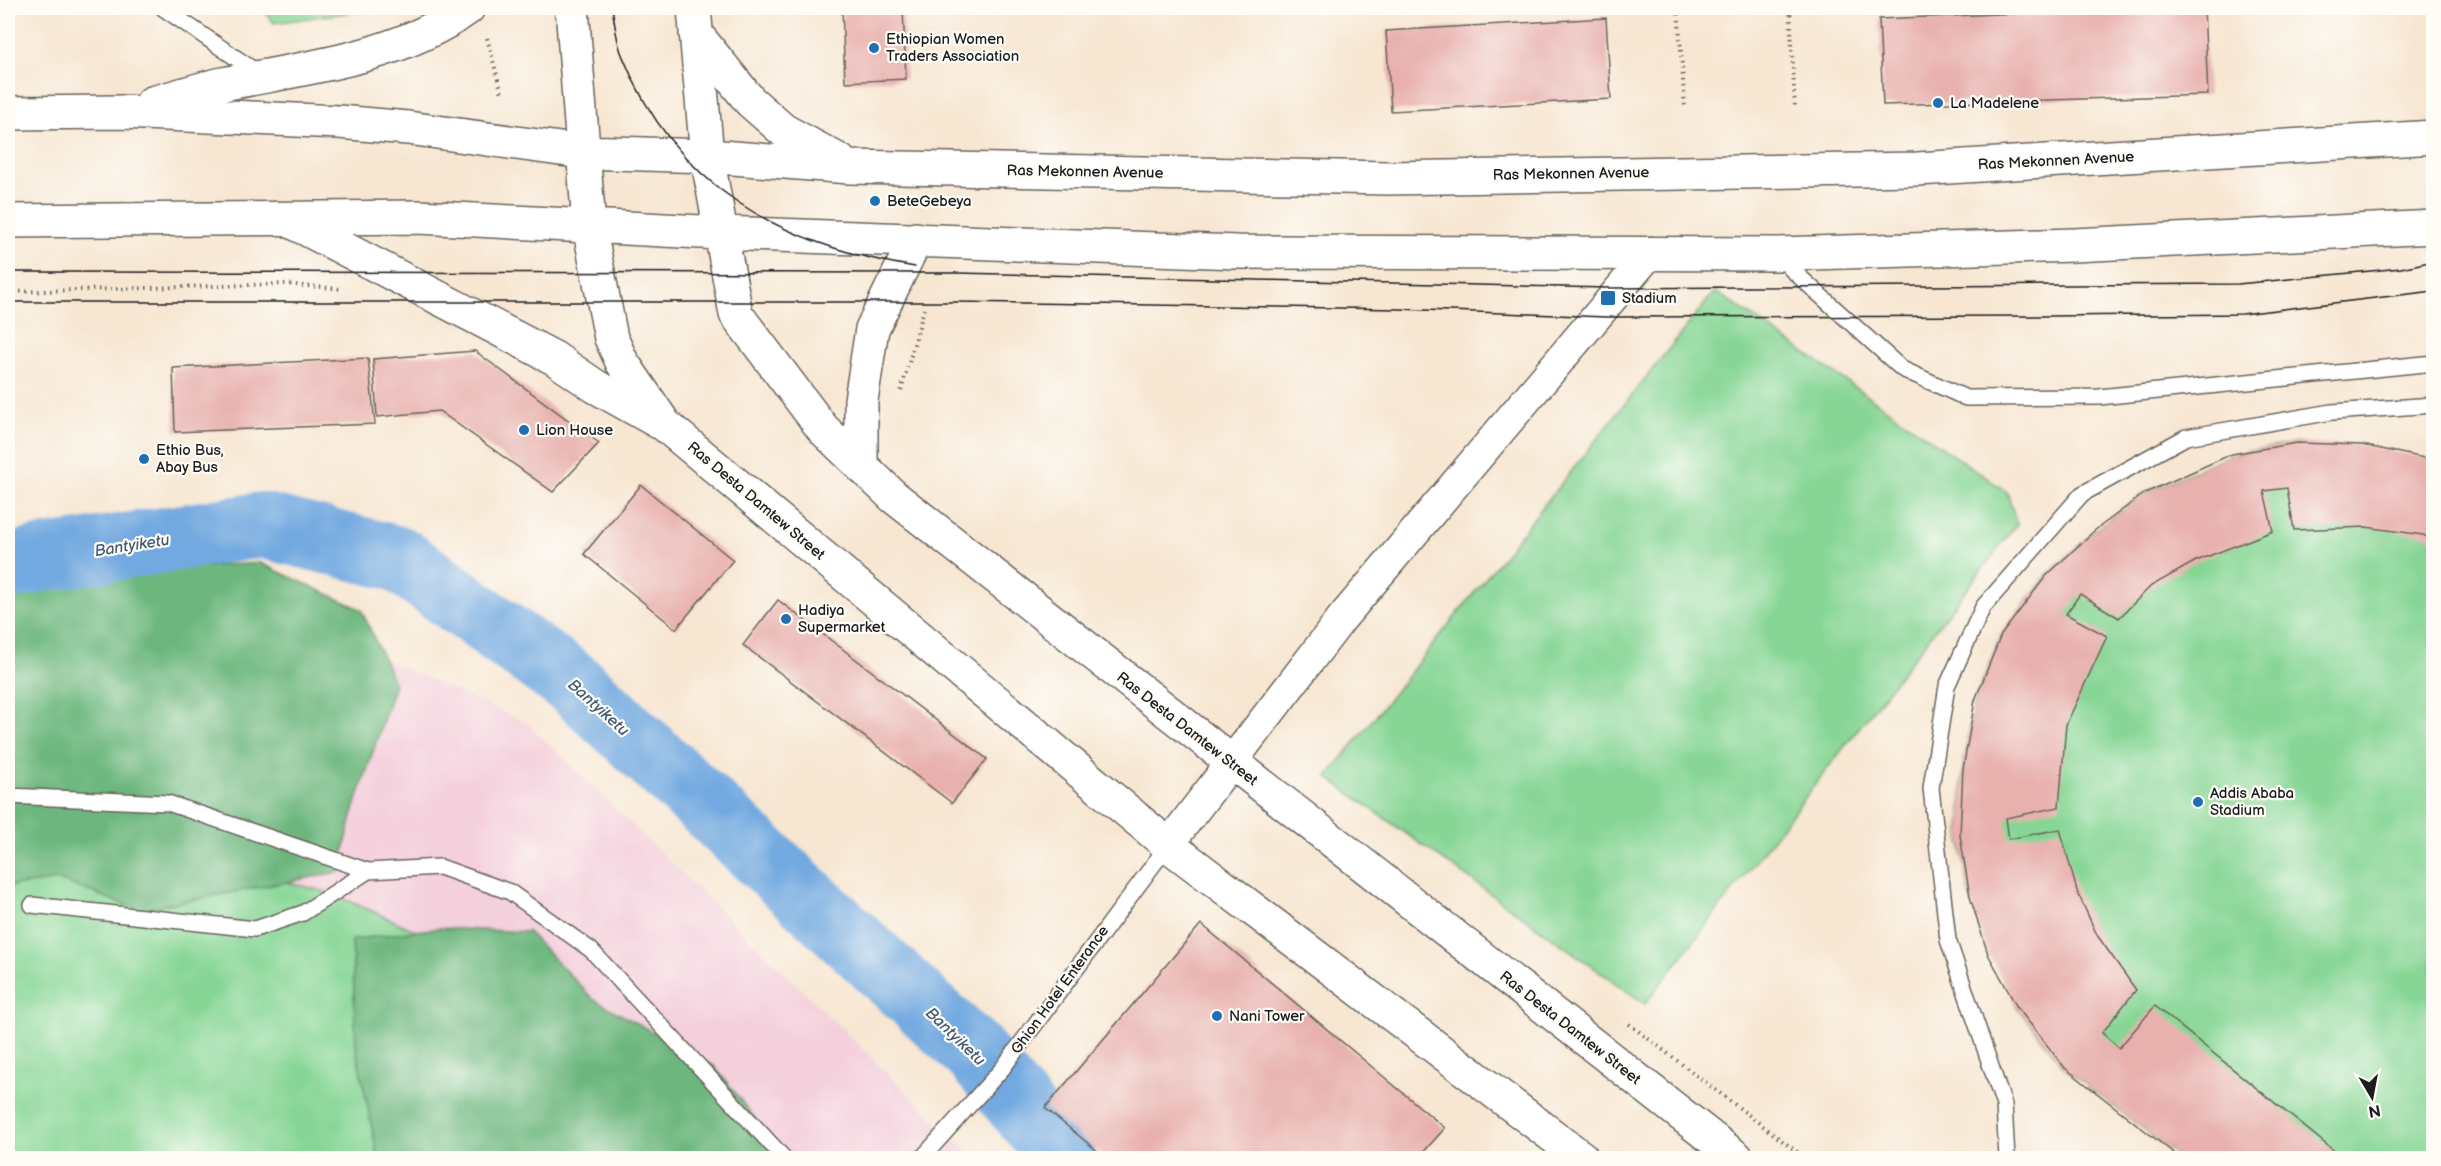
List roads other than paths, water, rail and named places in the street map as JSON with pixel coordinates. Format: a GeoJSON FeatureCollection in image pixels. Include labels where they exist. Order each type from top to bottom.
{"type":"FeatureCollection","features":[{"type":"Feature","properties":{"kind":"main road","name":"Ras Desta Damtew Street"},"geometry":{"type":"LineString","coordinates":[[572,8],[589,226],[611,338],[622,362],[665,425],[1168,845],[1582,1158]]}},
{"type":"Feature","properties":{"kind":"main road"},"geometry":{"type":"LineString","coordinates":[[8,113],[121,112],[223,84],[266,78],[343,60],[476,18]]}},
{"type":"Feature","properties":{"kind":"main road"},"geometry":{"type":"LineString","coordinates":[[695,21],[750,101],[783,130],[850,167]]}},
{"type":"Feature","properties":{"kind":"main road","name":"Ras Desta Damtew Street"},"geometry":{"type":"LineString","coordinates":[[695,21],[707,156],[736,315],[823,429],[894,497],[1737,1158]]}},
{"type":"Feature","properties":{"kind":"main road","name":"Ras Mekonnen Avenue"},"geometry":{"type":"LineString","coordinates":[[121,112],[339,122],[408,128],[582,152],[707,156],[850,167],[1388,178],[1893,169],[2433,137]]}},
{"type":"Feature","properties":{"kind":"main road"},"geometry":{"type":"LineString","coordinates":[[8,221],[418,217],[720,233],[1237,252],[1778,254],[2074,245],[2433,228]]}},
{"type":"Feature","properties":{"kind":"main road"},"geometry":{"type":"LineString","coordinates":[[290,220],[554,358],[595,386],[665,425]]}},
{"type":"Feature","properties":{"kind":"main road"},"geometry":{"type":"LineString","coordinates":[[861,465],[861,400],[872,329],[916,239]]}},
{"type":"Feature","properties":{"kind":"street"},"geometry":{"type":"LineString","coordinates":[[1168,845],[1342,618],[1651,252]]}},
{"type":"Feature","properties":{"kind":"lane"},"geometry":{"type":"LineString","coordinates":[[163,8],[266,78]]}},
{"type":"Feature","properties":{"kind":"lane"},"geometry":{"type":"LineString","coordinates":[[1778,254],[1791,269],[1902,369],[1966,398],[2099,397],[2433,363]]}},
{"type":"Feature","properties":{"kind":"lane"},"geometry":{"type":"LineString","coordinates":[[2007,1158],[2004,1105],[1948,940],[1931,788],[1947,686],[1983,607],[2082,494],[2186,437],[2332,412],[2433,405]]}},
{"type":"Feature","properties":{"kind":"lane"},"geometry":{"type":"LineString","coordinates":[[8,796],[168,803],[368,871],[440,867],[510,892],[591,950],[784,1158]]}},
{"type":"Feature","properties":{"kind":"lane","name":"Ghion Hotel Enterance"},"geometry":{"type":"LineString","coordinates":[[922,1158],[1002,1069],[1168,845]]}},
{"type":"Feature","properties":{"kind":"lane"},"geometry":{"type":"LineString","coordinates":[[33,905],[255,929],[303,914],[368,871]]}},
{"type":"Feature","properties":{"kind":"waterway","name":"Bantyiketu"},"geometry":{"type":"LineString","coordinates":[[8,567],[40,559],[261,525],[399,559],[575,685],[973,1051],[1063,1158]]}},
{"type":"Feature","properties":{"kind":"tram line"},"geometry":{"type":"LineString","coordinates":[[612,8],[621,51],[645,102],[672,142],[703,175],[738,202],[777,225],[820,243],[866,257],[915,267]]}},
{"type":"Feature","properties":{"kind":"tram line"},"geometry":{"type":"LineString","coordinates":[[8,272],[957,273],[1609,288],[2238,284],[2401,268],[2434,261]]}},
{"type":"Feature","properties":{"kind":"tram line"},"geometry":{"type":"LineString","coordinates":[[8,302],[956,302],[1399,309],[1606,317],[2051,316],[2242,314],[2434,291]]}},
{"type":"Feature","properties":{"kind":"place","name":"Ethiopian Women Traders Association"},"geometry":{"type":"Point","coordinates":[874,48]}},
{"type":"Feature","properties":{"kind":"place","name":"La Madelene"},"geometry":{"type":"Point","coordinates":[1938,103]}},
{"type":"Feature","properties":{"kind":"place","name":"BeteGebeya"},"geometry":{"type":"Point","coordinates":[875,201]}},
{"type":"Feature","properties":{"kind":"place","name":"Stadium"},"geometry":{"type":"Point","coordinates":[1608,298]}},
{"type":"Feature","properties":{"kind":"place","name":"Lion House"},"geometry":{"type":"Point","coordinates":[524,430]}},
{"type":"Feature","properties":{"kind":"place","name":"Ethio Bus, Abay Bus"},"geometry":{"type":"Point","coordinates":[144,459]}},
{"type":"Feature","properties":{"kind":"place","name":"Hadiya Supermarket"},"geometry":{"type":"Point","coordinates":[786,619]}},
{"type":"Feature","properties":{"kind":"place","name":"Addis Ababa Stadium"},"geometry":{"type":"Point","coordinates":[2198,802]}},
{"type":"Feature","properties":{"kind":"place","name":"Nani Tower"},"geometry":{"type":"Point","coordinates":[1217,1016]}}]}
